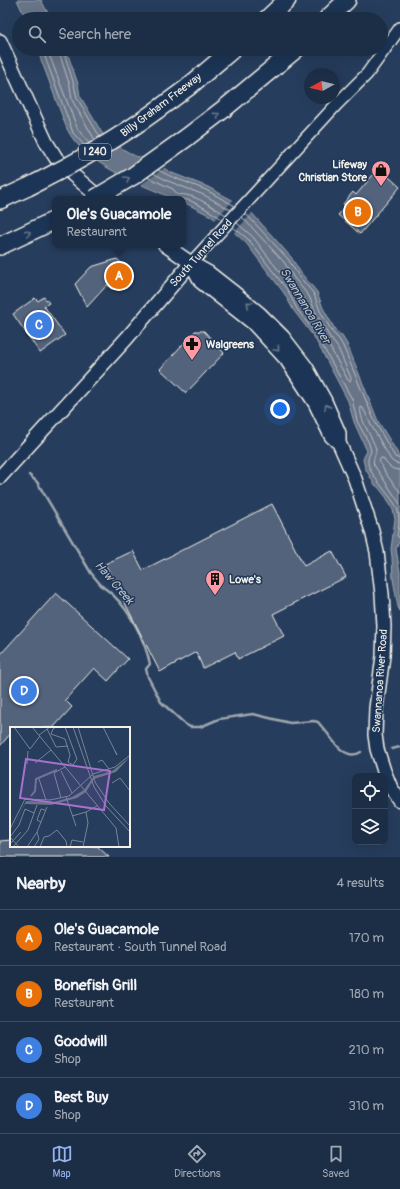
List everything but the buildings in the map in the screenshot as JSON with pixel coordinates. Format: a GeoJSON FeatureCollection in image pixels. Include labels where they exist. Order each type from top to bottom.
{"type":"FeatureCollection","features":[{"type":"Feature","properties":{"kind":"highway"},"geometry":{"type":"LineString","coordinates":[[274,12],[287,0]]}},
{"type":"Feature","properties":{"kind":"highway"},"geometry":{"type":"LineString","coordinates":[[335,12],[347,0]]}},
{"type":"Feature","properties":{"kind":"highway","name":"Billy Graham Freeway"},"geometry":{"type":"LineString","coordinates":[[0,200],[65,168],[101,148],[129,130],[187,88],[225,56]]}},
{"type":"Feature","properties":{"kind":"highway"},"geometry":{"type":"LineString","coordinates":[[99,196],[133,176],[186,138],[226,108],[288,56]]}},
{"type":"Feature","properties":{"kind":"highway"},"geometry":{"type":"LineString","coordinates":[[0,246],[52,221]]}},
{"type":"Feature","properties":{"kind":"main road"},"geometry":{"type":"LineString","coordinates":[[0,41],[46,142],[56,158],[98,196]]}},
{"type":"Feature","properties":{"kind":"main road","name":"Swannanoa River Road"},"geometry":{"type":"LineString","coordinates":[[169,248],[191,264],[201,282],[256,326],[286,359],[311,397],[330,436],[339,443],[355,479],[372,531],[377,552],[382,594],[384,626],[376,708],[375,735],[377,749],[384,771],[391,788],[400,801]]}},
{"type":"Feature","properties":{"kind":"main road","name":"South Tunnel Road"},"geometry":{"type":"LineString","coordinates":[[0,477],[127,338],[191,264]]}},
{"type":"Feature","properties":{"kind":"street","name":"South Tunnel Road"},"geometry":{"type":"LineString","coordinates":[[388,45],[400,28]]}},
{"type":"Feature","properties":{"kind":"street","name":"South Tunnel Road"},"geometry":{"type":"LineString","coordinates":[[191,264],[337,104],[368,74],[381,56]]}},
{"type":"Feature","properties":{"kind":"water"},"geometry":{"type":"Polygon","coordinates":[[[17,0],[41,0],[47,12],[23,12],[17,0]]]}},
{"type":"Feature","properties":{"kind":"water","name":"Swannanoa River"},"geometry":{"type":"Polygon","coordinates":[[[40,56],[68,56],[78,84],[80,96],[102,133],[116,145],[135,156],[148,159],[172,173],[208,187],[250,211],[291,257],[301,273],[317,292],[323,308],[336,331],[342,336],[347,344],[378,421],[397,452],[400,461],[400,540],[396,549],[400,572],[400,611],[393,579],[391,549],[395,519],[393,510],[386,497],[375,485],[365,468],[363,459],[367,451],[354,422],[348,401],[314,337],[294,311],[284,293],[246,243],[235,233],[209,215],[186,204],[186,196],[167,196],[113,171],[86,152],[75,141],[67,129],[40,56]]]}},
{"type":"Feature","properties":{"kind":"pier"},"geometry":{"type":"Polygon","coordinates":[[[145,156],[166,167],[139,186],[116,175],[145,156]]]}},
{"type":"Feature","properties":{"kind":"pier"},"geometry":{"type":"Polygon","coordinates":[[[234,199],[253,212],[233,234],[214,221],[234,199]]]}},
{"type":"Feature","properties":{"kind":"waterway","name":"Haw Creek"},"geometry":{"type":"LineString","coordinates":[[29,475],[37,482],[91,573],[126,610],[141,637],[148,655],[150,664],[146,669],[148,677],[161,702],[185,724],[190,727],[200,727],[219,719],[253,714],[290,723],[314,721],[318,722],[334,742],[346,753],[356,754],[361,752]]}},
{"type":"Feature","properties":{"kind":"waterway","name":"Haw Creek"},"geometry":{"type":"LineString","coordinates":[[392,749],[400,747]]}},
{"type":"Feature","properties":{"kind":"place","name":"Lifeway Christian Store"},"geometry":{"type":"Point","coordinates":[381,187]}},
{"type":"Feature","properties":{"kind":"place","name":"Bonefish Grill"},"geometry":{"type":"Point","coordinates":[358,212]}},
{"type":"Feature","properties":{"kind":"place","name":"Ole's Guacamole"},"geometry":{"type":"Point","coordinates":[119,276]}},
{"type":"Feature","properties":{"kind":"place","name":"Goodwill"},"geometry":{"type":"Point","coordinates":[39,325]}},
{"type":"Feature","properties":{"kind":"place","name":"Walgreens"},"geometry":{"type":"Point","coordinates":[192,361]}},
{"type":"Feature","properties":{"kind":"place","name":"Lowe's"},"geometry":{"type":"Point","coordinates":[215,596]}},
{"type":"Feature","properties":{"kind":"place","name":"Best Buy"},"geometry":{"type":"Point","coordinates":[24,691]}}]}
